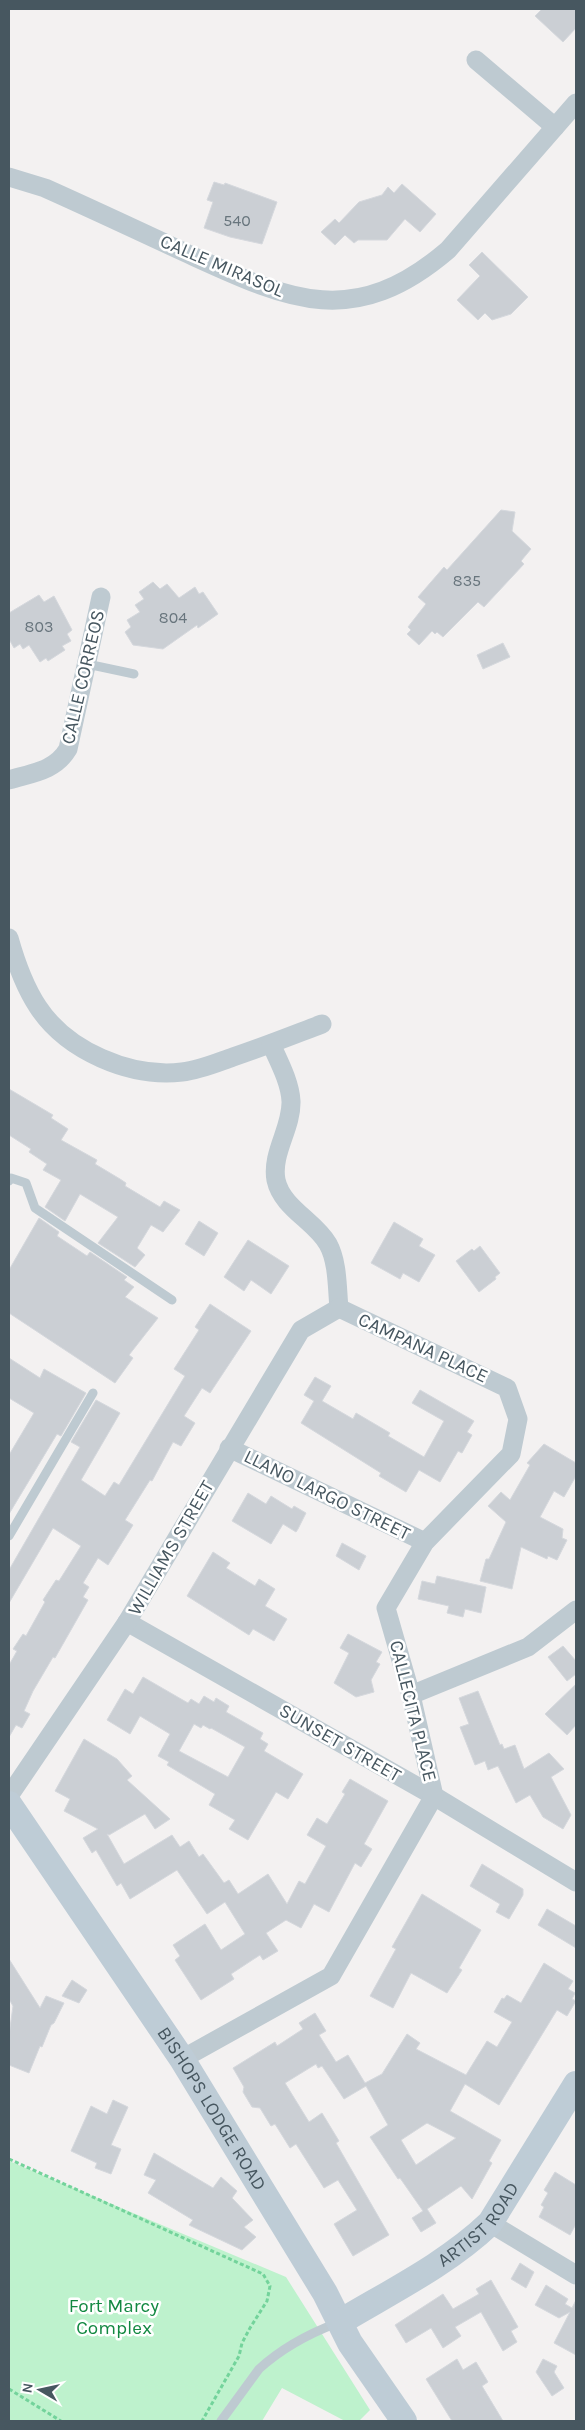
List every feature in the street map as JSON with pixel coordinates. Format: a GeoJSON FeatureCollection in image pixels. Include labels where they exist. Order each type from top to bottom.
{"type":"FeatureCollection","features":[{"type":"Feature","properties":{"kind":"street"},"geometry":{"type":"LineString","coordinates":[[476,60],[555,127]]}},
{"type":"Feature","properties":{"kind":"street","name":"CALLE MIRASOL"},"geometry":{"type":"LineString","coordinates":[[9,177],[45,188],[261,286],[308,299],[335,300],[380,292],[397,285],[431,264],[448,250],[576,103]]}},
{"type":"Feature","properties":{"kind":"street","name":"CALLE CORREOS"},"geometry":{"type":"LineString","coordinates":[[9,780],[51,768],[64,756],[71,742],[101,597]]}},
{"type":"Feature","properties":{"kind":"street"},"geometry":{"type":"LineString","coordinates":[[9,938],[23,980],[51,1024],[78,1045],[109,1061],[145,1071],[181,1072],[200,1069],[322,1024]]}},
{"type":"Feature","properties":{"kind":"street"},"geometry":{"type":"LineString","coordinates":[[271,1044],[283,1072],[291,1101],[290,1112],[278,1155],[276,1180],[281,1192],[289,1202],[323,1236],[329,1246],[334,1263],[339,1308]]}},
{"type":"Feature","properties":{"kind":"street","name":"CAMPANA PLACE"},"geometry":{"type":"LineString","coordinates":[[339,1308],[507,1388]]}},
{"type":"Feature","properties":{"kind":"street","name":"WILLIAMS STREET"},"geometry":{"type":"LineString","coordinates":[[9,1796],[127,1622],[301,1330],[339,1308]]}},
{"type":"Feature","properties":{"kind":"street","name":"CALLECITA PLACE"},"geometry":{"type":"LineString","coordinates":[[182,2059],[331,1976],[434,1796],[411,1695],[386,1608],[425,1542],[511,1454],[518,1419],[507,1388]]}},
{"type":"Feature","properties":{"kind":"street","name":"LLANO LARGO STREET"},"geometry":{"type":"LineString","coordinates":[[229,1448],[425,1542]]}},
{"type":"Feature","properties":{"kind":"street"},"geometry":{"type":"LineString","coordinates":[[411,1695],[528,1647],[576,1610]]}},
{"type":"Feature","properties":{"kind":"street","name":"SUNSET STREET"},"geometry":{"type":"LineString","coordinates":[[127,1622],[434,1796],[576,1882]]}},
{"type":"Feature","properties":{"kind":"street","name":"BISHOPS LODGE ROAD"},"geometry":{"type":"LineString","coordinates":[[9,1804],[182,2059],[315,2276],[350,2343],[400,2420]]}},
{"type":"Feature","properties":{"kind":"street","name":"ARTIST ROAD"},"geometry":{"type":"LineString","coordinates":[[340,2322],[454,2252],[490,2223],[576,2084]]}},
{"type":"Feature","properties":{"kind":"street"},"geometry":{"type":"LineString","coordinates":[[490,2223],[576,2275]]}},
{"type":"Feature","properties":{"kind":"lane"},"geometry":{"type":"LineString","coordinates":[[87,664],[134,674]]}},
{"type":"Feature","properties":{"kind":"lane"},"geometry":{"type":"LineString","coordinates":[[9,1181],[11,1178],[26,1183],[35,1208],[172,1300]]}},
{"type":"Feature","properties":{"kind":"lane"},"geometry":{"type":"LineString","coordinates":[[9,1536],[93,1393]]}},
{"type":"Feature","properties":{"kind":"lane"},"geometry":{"type":"LineString","coordinates":[[221,2421],[259,2369],[267,2362],[285,2348],[313,2332],[340,2322]]}},
{"type":"Feature","properties":{"kind":"path"},"geometry":{"type":"LineString","coordinates":[[9,2159],[263,2274],[270,2286],[267,2302],[250,2328],[242,2343],[239,2356],[202,2421]]}},
{"type":"Feature","properties":{"kind":"path"},"geometry":{"type":"LineString","coordinates":[[9,2389],[61,2421]]}},
{"type":"Feature","properties":{"kind":"green space","name":"Fort Marcy Complex"},"geometry":{"type":"Polygon","coordinates":[[[9,2161],[286,2277],[370,2410],[359,2421],[345,2421],[282,2388],[262,2421],[9,2421],[9,2161]]]}},
{"type":"Feature","properties":{"kind":"building"},"geometry":{"type":"Polygon","coordinates":[[[542,9],[576,9],[576,28],[563,42],[535,16],[542,9]]]}},
{"type":"Feature","properties":{"kind":"building"},"geometry":{"type":"Polygon","coordinates":[[[214,182],[224,185],[225,183],[277,202],[262,244],[230,237],[204,228],[213,202],[207,200],[214,182]]]}},
{"type":"Feature","properties":{"kind":"building"},"geometry":{"type":"Polygon","coordinates":[[[402,184],[436,214],[420,232],[405,219],[387,240],[358,240],[354,243],[345,235],[335,245],[321,232],[335,219],[339,223],[359,202],[382,195],[388,187],[394,193],[402,184]]]}},
{"type":"Feature","properties":{"kind":"building"},"geometry":{"type":"Polygon","coordinates":[[[482,252],[528,297],[511,314],[492,320],[485,313],[478,320],[457,300],[480,276],[469,265],[482,252]]]}},
{"type":"Feature","properties":{"kind":"building"},"geometry":{"type":"Polygon","coordinates":[[[501,510],[515,512],[512,531],[531,549],[521,561],[524,564],[484,607],[478,602],[443,637],[437,632],[435,634],[432,631],[419,645],[407,634],[411,630],[408,627],[426,604],[418,597],[444,567],[447,570],[501,510]]]}},
{"type":"Feature","properties":{"kind":"building"},"geometry":{"type":"Polygon","coordinates":[[[153,582],[160,589],[167,584],[179,598],[195,587],[199,594],[203,592],[218,614],[198,628],[197,625],[163,649],[133,645],[125,632],[131,627],[127,620],[140,612],[135,605],[144,599],[139,592],[153,582]]]}},
{"type":"Feature","properties":{"kind":"building"},"geometry":{"type":"Polygon","coordinates":[[[39,595],[44,602],[54,596],[72,630],[67,634],[71,641],[62,646],[65,650],[48,661],[46,658],[40,662],[29,645],[23,649],[20,644],[14,648],[9,639],[9,613],[39,595]]]}},
{"type":"Feature","properties":{"kind":"building"},"geometry":{"type":"Polygon","coordinates":[[[503,643],[510,657],[483,669],[477,655],[503,643]]]}},
{"type":"Feature","properties":{"kind":"building"},"geometry":{"type":"Polygon","coordinates":[[[9,1089],[53,1115],[51,1118],[68,1129],[61,1140],[97,1160],[95,1164],[126,1183],[125,1186],[160,1207],[164,1201],[180,1210],[163,1232],[151,1225],[137,1248],[145,1255],[135,1267],[98,1243],[118,1217],[80,1194],[65,1221],[45,1207],[61,1180],[43,1170],[47,1164],[29,1152],[31,1149],[9,1135],[9,1089]]]}},
{"type":"Feature","properties":{"kind":"building"},"geometry":{"type":"Polygon","coordinates":[[[39,1218],[59,1232],[57,1236],[87,1256],[90,1252],[127,1277],[124,1280],[134,1287],[125,1297],[158,1318],[129,1355],[133,1358],[115,1383],[9,1313],[9,1270],[39,1218]]]}},
{"type":"Feature","properties":{"kind":"building"},"geometry":{"type":"Polygon","coordinates":[[[199,1221],[218,1233],[204,1256],[185,1244],[199,1221]]]}},
{"type":"Feature","properties":{"kind":"building"},"geometry":{"type":"Polygon","coordinates":[[[394,1222],[423,1239],[419,1246],[435,1255],[419,1282],[403,1273],[400,1279],[371,1263],[394,1222]]]}},
{"type":"Feature","properties":{"kind":"building"},"geometry":{"type":"Polygon","coordinates":[[[248,1240],[289,1266],[271,1294],[251,1280],[244,1291],[224,1277],[248,1240]]]}},
{"type":"Feature","properties":{"kind":"building"},"geometry":{"type":"Polygon","coordinates":[[[480,1246],[500,1273],[495,1277],[496,1279],[479,1292],[456,1261],[472,1249],[474,1251],[480,1246]]]}},
{"type":"Feature","properties":{"kind":"building"},"geometry":{"type":"Polygon","coordinates":[[[210,1304],[251,1331],[210,1393],[202,1388],[184,1416],[195,1423],[181,1446],[173,1442],[152,1481],[150,1480],[125,1520],[133,1525],[108,1565],[98,1558],[83,1583],[89,1587],[83,1597],[88,1600],[55,1658],[53,1657],[33,1691],[24,1711],[30,1714],[22,1728],[16,1725],[9,1737],[9,1665],[17,1651],[13,1649],[23,1634],[26,1636],[45,1602],[43,1600],[56,1580],[59,1581],[81,1546],[53,1528],[9,1603],[9,1570],[80,1447],[71,1442],[96,1400],[120,1413],[81,1480],[105,1496],[114,1482],[119,1485],[185,1376],[174,1369],[199,1330],[195,1327],[210,1304]]]}},
{"type":"Feature","properties":{"kind":"building"},"geometry":{"type":"Polygon","coordinates":[[[9,1358],[40,1378],[44,1369],[86,1393],[61,1436],[57,1434],[9,1514],[9,1455],[34,1413],[9,1398],[9,1358]]]}},
{"type":"Feature","properties":{"kind":"building"},"geometry":{"type":"Polygon","coordinates":[[[315,1377],[331,1386],[322,1401],[353,1419],[356,1413],[390,1433],[388,1436],[424,1457],[444,1421],[412,1403],[420,1390],[474,1421],[467,1432],[472,1435],[462,1453],[458,1451],[440,1482],[419,1470],[406,1492],[379,1476],[381,1473],[301,1423],[314,1401],[304,1395],[315,1377]]]}},
{"type":"Feature","properties":{"kind":"building"},"geometry":{"type":"Polygon","coordinates":[[[544,1444],[576,1463],[576,1476],[564,1497],[554,1491],[540,1517],[563,1529],[562,1538],[567,1540],[557,1560],[548,1556],[547,1559],[521,1547],[512,1589],[480,1581],[486,1559],[489,1559],[506,1522],[488,1506],[501,1492],[510,1500],[530,1465],[527,1463],[544,1444]]]}},
{"type":"Feature","properties":{"kind":"building"},"geometry":{"type":"Polygon","coordinates":[[[248,1493],[266,1504],[271,1496],[292,1509],[294,1506],[306,1513],[296,1532],[283,1524],[271,1544],[232,1521],[248,1493]]]}},
{"type":"Feature","properties":{"kind":"building"},"geometry":{"type":"Polygon","coordinates":[[[342,1543],[366,1556],[359,1570],[336,1556],[342,1543]]]}},
{"type":"Feature","properties":{"kind":"building"},"geometry":{"type":"Polygon","coordinates":[[[213,1552],[230,1563],[226,1568],[255,1586],[259,1579],[275,1589],[265,1606],[287,1619],[274,1641],[253,1629],[249,1635],[187,1596],[213,1552]]]}},
{"type":"Feature","properties":{"kind":"building"},"geometry":{"type":"Polygon","coordinates":[[[437,1576],[486,1587],[481,1613],[465,1609],[463,1617],[447,1613],[449,1606],[418,1599],[422,1581],[435,1584],[437,1576]]]}},
{"type":"Feature","properties":{"kind":"building"},"geometry":{"type":"Polygon","coordinates":[[[348,1634],[382,1652],[376,1662],[380,1664],[371,1680],[374,1692],[356,1697],[334,1683],[349,1653],[340,1648],[348,1634]]]}},
{"type":"Feature","properties":{"kind":"building"},"geometry":{"type":"Polygon","coordinates":[[[563,1646],[576,1661],[576,1674],[567,1681],[548,1657],[563,1646]]]}},
{"type":"Feature","properties":{"kind":"building"},"geometry":{"type":"Polygon","coordinates":[[[143,1677],[188,1703],[191,1699],[199,1704],[204,1696],[214,1702],[216,1698],[229,1706],[226,1712],[263,1733],[260,1739],[268,1744],[264,1751],[303,1774],[288,1799],[276,1792],[248,1840],[229,1829],[235,1820],[209,1805],[215,1794],[167,1765],[169,1762],[158,1756],[170,1734],[140,1716],[130,1734],[107,1720],[125,1689],[133,1694],[143,1677]],[[194,1724],[179,1751],[228,1777],[245,1747],[211,1728],[203,1725],[201,1728],[194,1724]]]}},
{"type":"Feature","properties":{"kind":"building"},"geometry":{"type":"Polygon","coordinates":[[[576,1684],[576,1725],[567,1735],[545,1714],[576,1684]]]}},
{"type":"Feature","properties":{"kind":"building"},"geometry":{"type":"Polygon","coordinates":[[[478,1691],[500,1745],[502,1744],[504,1749],[515,1745],[524,1769],[549,1753],[564,1769],[551,1777],[571,1815],[563,1829],[543,1817],[530,1795],[516,1803],[498,1766],[488,1770],[485,1761],[475,1765],[460,1727],[469,1724],[459,1698],[478,1691]]]}},
{"type":"Feature","properties":{"kind":"building"},"geometry":{"type":"Polygon","coordinates":[[[84,1739],[117,1759],[132,1776],[127,1780],[170,1819],[155,1829],[145,1814],[109,1835],[107,1834],[124,1864],[172,1835],[180,1847],[189,1841],[199,1857],[203,1854],[224,1883],[229,1880],[238,1894],[268,1874],[287,1904],[299,1881],[305,1884],[326,1846],[307,1835],[317,1818],[327,1824],[345,1794],[342,1792],[350,1779],[388,1801],[364,1844],[372,1849],[361,1867],[355,1863],[329,1912],[314,1904],[301,1928],[286,1920],[266,1933],[278,1951],[263,1960],[260,1955],[231,1974],[234,1979],[201,2000],[175,1960],[180,1956],[173,1945],[205,1924],[221,1950],[245,1934],[225,1902],[207,1914],[177,1870],[130,1899],[121,1883],[117,1886],[96,1850],[92,1853],[83,1838],[98,1829],[64,1811],[70,1799],[55,1791],[84,1739]]]}},
{"type":"Feature","properties":{"kind":"building"},"geometry":{"type":"Polygon","coordinates":[[[482,1864],[523,1889],[523,1895],[509,1919],[496,1912],[500,1904],[470,1886],[482,1864]]]}},
{"type":"Feature","properties":{"kind":"building"},"geometry":{"type":"Polygon","coordinates":[[[422,1894],[481,1930],[459,1968],[462,1970],[447,1993],[411,1973],[393,2008],[370,1996],[396,1949],[392,1947],[422,1894]]]}},
{"type":"Feature","properties":{"kind":"building"},"geometry":{"type":"Polygon","coordinates":[[[547,1909],[576,1926],[576,1948],[538,1925],[547,1909]]]}},
{"type":"Feature","properties":{"kind":"building"},"geometry":{"type":"Polygon","coordinates":[[[9,1959],[40,2008],[46,1996],[64,2003],[54,2023],[51,2025],[42,2047],[40,2046],[29,2073],[9,2065],[9,2035],[13,2006],[9,1999],[9,1959]]]}},
{"type":"Feature","properties":{"kind":"building"},"geometry":{"type":"Polygon","coordinates":[[[544,1963],[573,1981],[568,1989],[575,1993],[572,1999],[576,2001],[567,2016],[557,2010],[499,2105],[465,2084],[450,2111],[501,2140],[489,2161],[492,2163],[472,2199],[461,2186],[427,2209],[436,2223],[421,2232],[412,2218],[423,2211],[400,2178],[398,2179],[370,2137],[388,2125],[366,2086],[344,2099],[322,2066],[318,2068],[316,2064],[285,2083],[309,2122],[322,2113],[339,2141],[336,2143],[389,2235],[353,2256],[334,2224],[357,2210],[338,2180],[324,2188],[296,2144],[290,2148],[275,2124],[271,2126],[260,2108],[252,2107],[243,2092],[244,2087],[233,2068],[275,2042],[277,2046],[303,2029],[299,2023],[315,2013],[326,2031],[319,2035],[336,2062],[348,2055],[365,2083],[382,2074],[407,2034],[420,2043],[416,2049],[466,2075],[487,2041],[497,2047],[512,2022],[494,2012],[502,1998],[504,1999],[507,1995],[521,2003],[544,1963]],[[427,2123],[401,2140],[416,2165],[456,2138],[427,2123]]]}},
{"type":"Feature","properties":{"kind":"building"},"geometry":{"type":"Polygon","coordinates":[[[72,1980],[87,1990],[79,2003],[62,1996],[72,1980]]]}},
{"type":"Feature","properties":{"kind":"building"},"geometry":{"type":"Polygon","coordinates":[[[113,2100],[128,2107],[111,2145],[121,2149],[111,2174],[95,2168],[97,2163],[71,2151],[91,2106],[107,2114],[113,2100]]]}},
{"type":"Feature","properties":{"kind":"building"},"geometry":{"type":"Polygon","coordinates":[[[154,2153],[213,2188],[221,2177],[237,2191],[232,2198],[253,2220],[244,2227],[256,2237],[242,2250],[189,2225],[193,2220],[148,2193],[156,2180],[144,2175],[154,2153]]]}},
{"type":"Feature","properties":{"kind":"building"},"geometry":{"type":"Polygon","coordinates":[[[555,2172],[576,2185],[576,2224],[570,2235],[539,2217],[544,2207],[541,2205],[548,2193],[544,2190],[555,2172]]]}},
{"type":"Feature","properties":{"kind":"building"},"geometry":{"type":"Polygon","coordinates":[[[520,2263],[534,2272],[526,2288],[511,2279],[520,2263]]]}},
{"type":"Feature","properties":{"kind":"building"},"geometry":{"type":"Polygon","coordinates":[[[491,2280],[518,2327],[511,2331],[517,2342],[503,2351],[481,2312],[455,2327],[461,2336],[443,2348],[431,2328],[406,2343],[395,2325],[443,2294],[453,2309],[479,2294],[476,2289],[491,2280]]]}},
{"type":"Feature","properties":{"kind":"building"},"geometry":{"type":"Polygon","coordinates":[[[546,2285],[568,2299],[565,2304],[572,2308],[576,2300],[576,2355],[554,2343],[570,2312],[559,2318],[535,2305],[546,2285]]]}},
{"type":"Feature","properties":{"kind":"building"},"geometry":{"type":"Polygon","coordinates":[[[457,2359],[463,2370],[476,2362],[488,2382],[482,2386],[503,2421],[452,2421],[426,2379],[457,2359]]]}},
{"type":"Feature","properties":{"kind":"building"},"geometry":{"type":"Polygon","coordinates":[[[543,2359],[557,2366],[554,2372],[564,2388],[552,2396],[536,2372],[543,2359]]]}}]}
